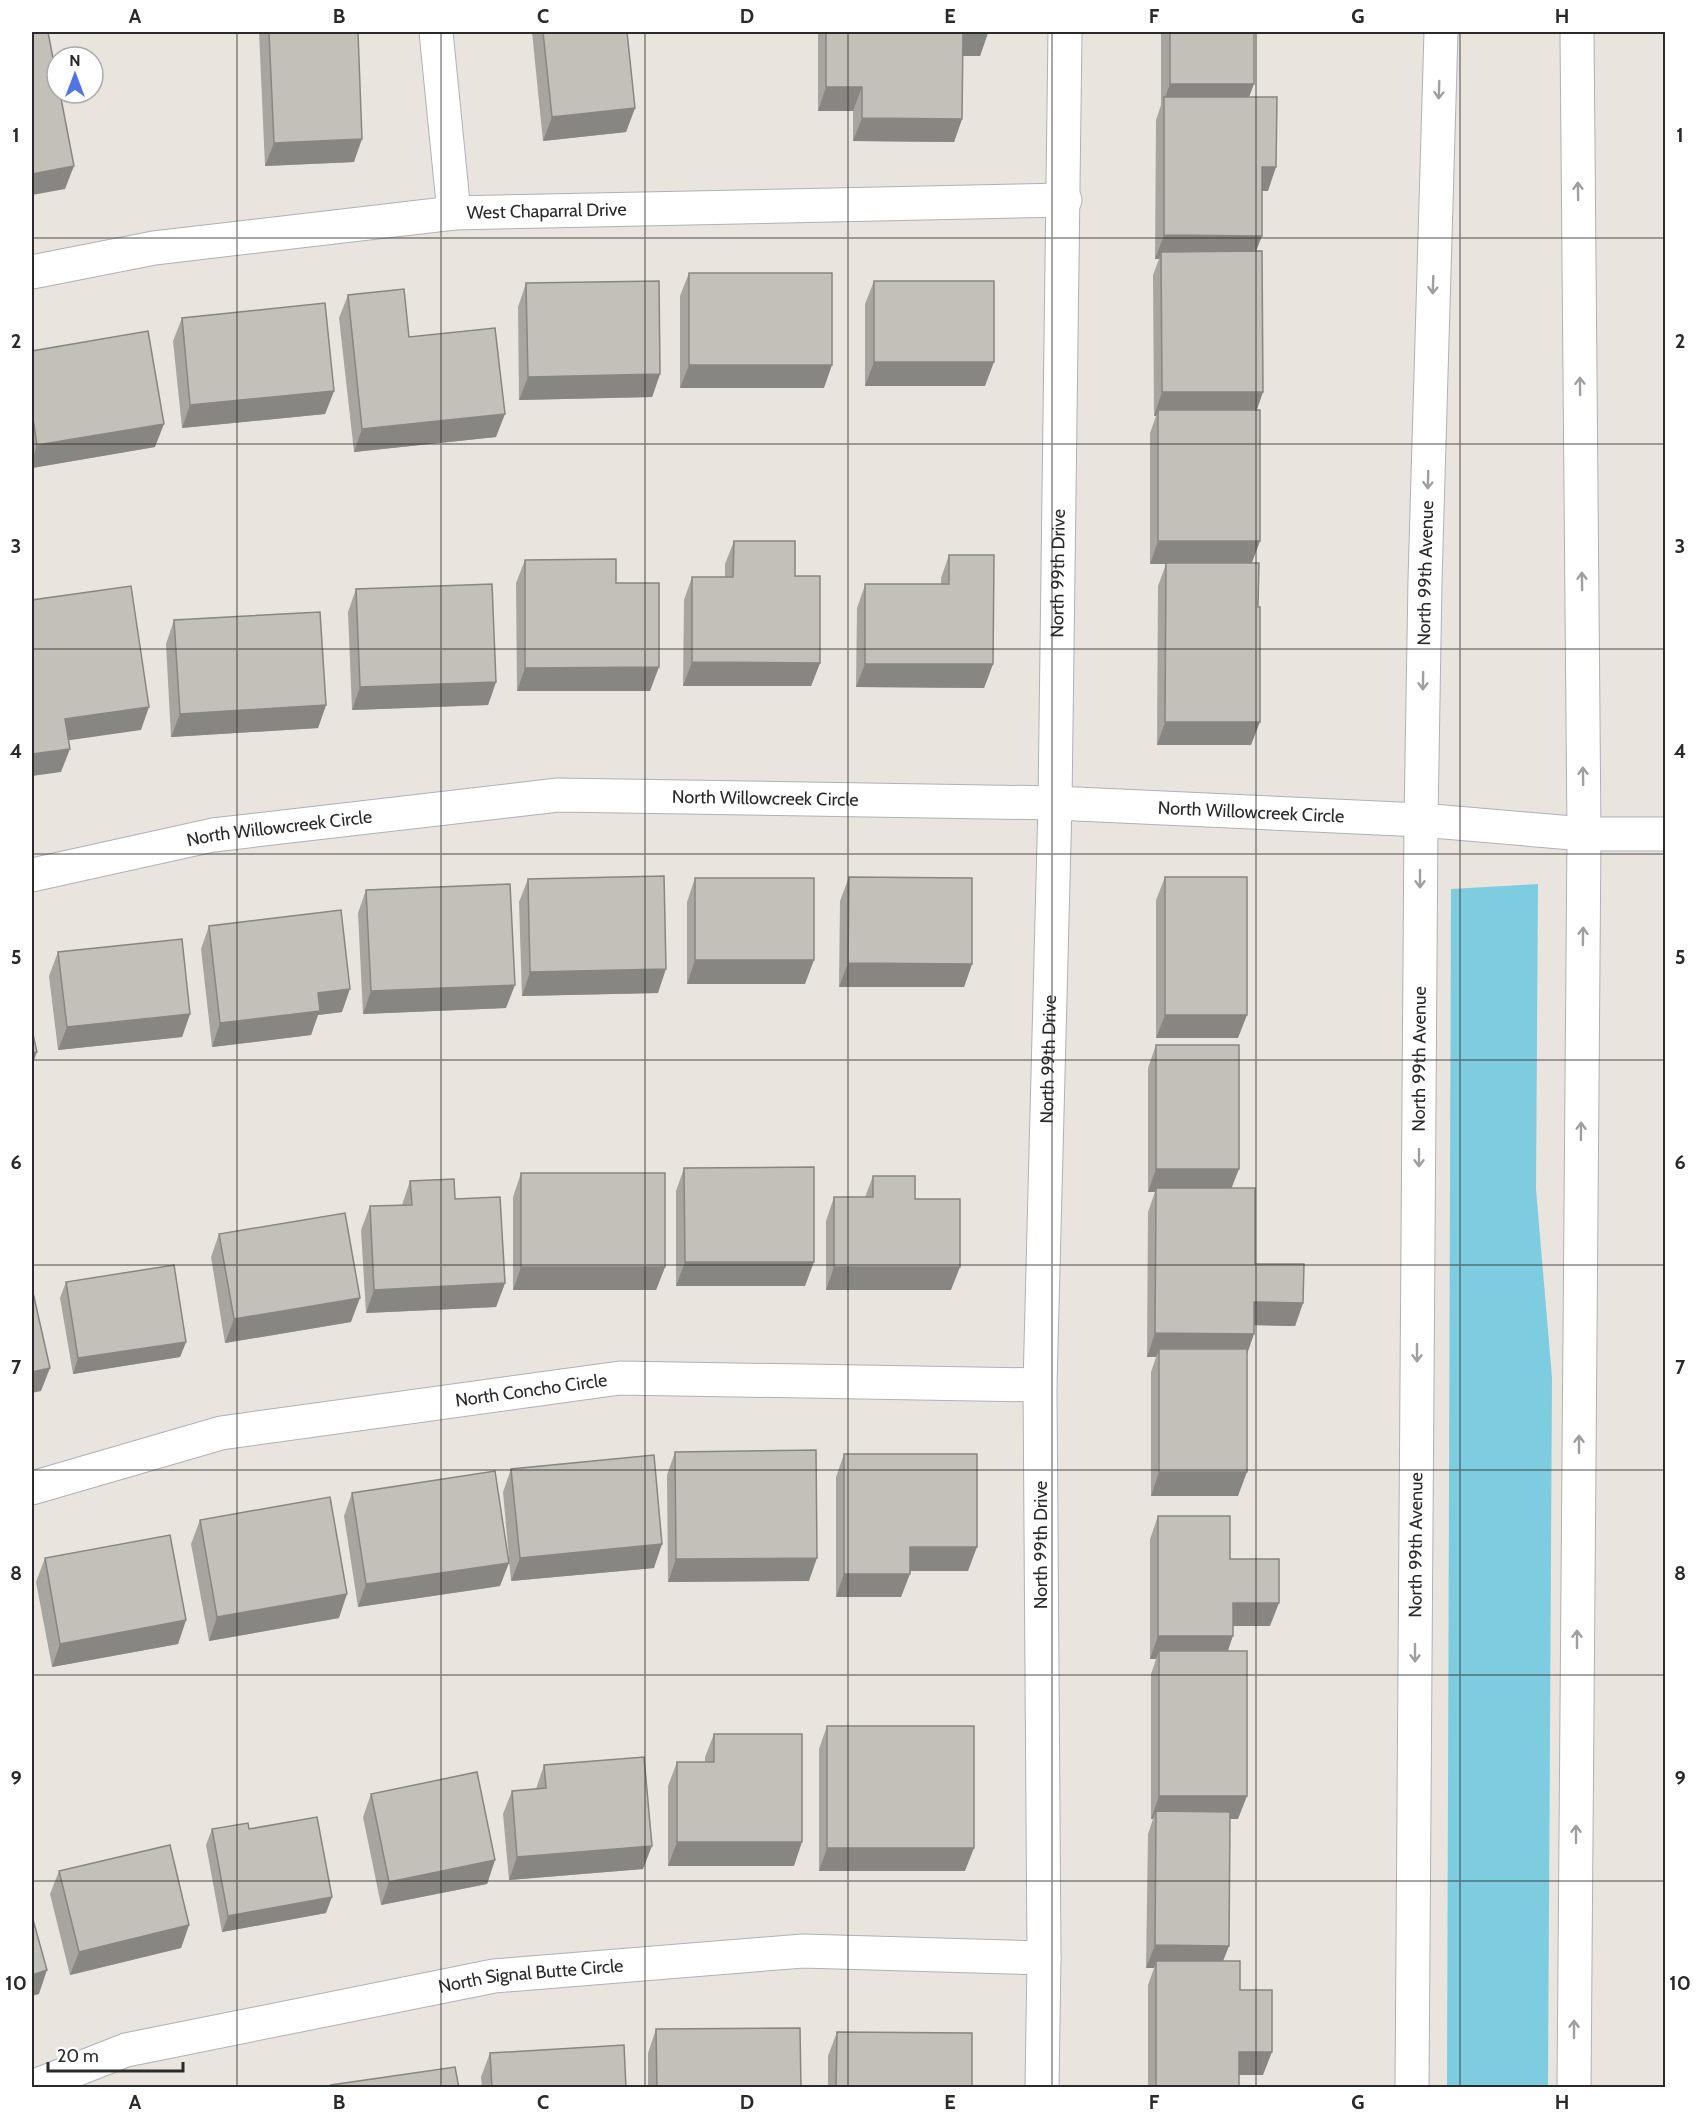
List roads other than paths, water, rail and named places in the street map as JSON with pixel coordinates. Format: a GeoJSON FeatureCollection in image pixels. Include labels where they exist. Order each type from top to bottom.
{"type":"FeatureCollection","features":[{"type":"Feature","properties":{"kind":"street"},"geometry":{"type":"LineString","coordinates":[[436,32],[454,213]]}},
{"type":"Feature","properties":{"kind":"street","name":"North 99th Drive"},"geometry":{"type":"LineString","coordinates":[[1042,2088],[1044,1958],[1040,1385],[1055,803],[1065,200],[1065,32]]}},
{"type":"Feature","properties":{"kind":"street","name":"North 99th Avenue"},"geometry":{"type":"LineString","coordinates":[[1412,2088],[1421,820],[1425,568],[1441,32]]}},
{"type":"Feature","properties":{"kind":"street"},"geometry":{"type":"LineString","coordinates":[[1574,2088],[1584,834],[1577,32]]}},
{"type":"Feature","properties":{"kind":"street","name":"West Chaparral Drive"},"geometry":{"type":"LineString","coordinates":[[32,272],[154,248],[454,213],[1065,200]]}},
{"type":"Feature","properties":{"kind":"street","name":"North Willowcreek Circle"},"geometry":{"type":"LineString","coordinates":[[32,875],[213,835],[558,795],[1055,803],[1421,820],[1584,834],[1665,834]]}},
{"type":"Feature","properties":{"kind":"street","name":"North Concho Circle"},"geometry":{"type":"LineString","coordinates":[[32,1488],[221,1433],[620,1378],[1040,1385]]}},
{"type":"Feature","properties":{"kind":"street","name":"North Signal Butte Circle"},"geometry":{"type":"LineString","coordinates":[[32,2087],[126,2050],[494,1976],[803,1951],[1044,1958]]}},
{"type":"Feature","properties":{"kind":"water"},"geometry":{"type":"Polygon","coordinates":[[[1538,884],[1536,1189],[1552,1378],[1548,2087],[1447,2087],[1451,889],[1538,884]]]}}]}
